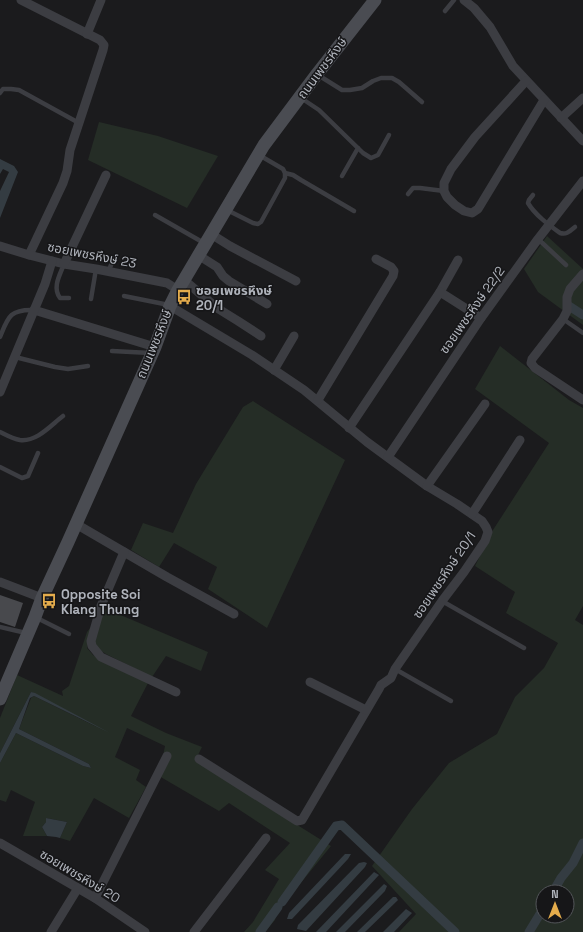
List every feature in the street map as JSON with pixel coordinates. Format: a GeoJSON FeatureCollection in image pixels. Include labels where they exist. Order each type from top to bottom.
{"type":"FeatureCollection","features":[{"type":"Feature","properties":{"kind":"main road","name":"ถนนเพชรหึงษ์"},"geometry":{"type":"LineString","coordinates":[[0,699],[42,598],[153,350],[170,306],[181,285],[259,154],[276,129],[375,0]]}},
{"type":"Feature","properties":{"kind":"street"},"geometry":{"type":"LineString","coordinates":[[21,0],[100,40],[104,45],[70,150],[67,171],[63,183],[29,255]]}},
{"type":"Feature","properties":{"kind":"street"},"geometry":{"type":"LineString","coordinates":[[87,34],[101,0]]}},
{"type":"Feature","properties":{"kind":"street"},"geometry":{"type":"LineString","coordinates":[[464,0],[474,8],[486,22],[513,66],[583,141]]}},
{"type":"Feature","properties":{"kind":"street"},"geometry":{"type":"LineString","coordinates":[[526,81],[475,136],[451,169],[444,183],[444,191],[447,197],[455,205],[464,211],[472,213],[478,209],[544,100]]}},
{"type":"Feature","properties":{"kind":"street"},"geometry":{"type":"LineString","coordinates":[[561,118],[583,98]]}},
{"type":"Feature","properties":{"kind":"street"},"geometry":{"type":"LineString","coordinates":[[64,264],[106,175]]}},
{"type":"Feature","properties":{"kind":"street","name":"ซอยเพชรหึงษ์ 22/2"},"geometry":{"type":"LineString","coordinates":[[388,457],[481,318],[549,224],[583,181]]}},
{"type":"Feature","properties":{"kind":"street"},"geometry":{"type":"LineString","coordinates":[[208,239],[230,246],[296,281]]}},
{"type":"Feature","properties":{"kind":"street","name":"ซอยเพชรหึงษ์ 23"},"geometry":{"type":"LineString","coordinates":[[0,246],[64,264],[96,268],[108,272],[181,285],[261,336]]}},
{"type":"Feature","properties":{"kind":"street"},"geometry":{"type":"LineString","coordinates":[[198,255],[217,267],[223,276],[229,281],[267,304]]}},
{"type":"Feature","properties":{"kind":"street"},"geometry":{"type":"LineString","coordinates":[[318,400],[393,276],[394,271],[391,267],[376,259]]}},
{"type":"Feature","properties":{"kind":"street"},"geometry":{"type":"LineString","coordinates":[[349,428],[440,292],[458,260]]}},
{"type":"Feature","properties":{"kind":"street"},"geometry":{"type":"LineString","coordinates":[[0,392],[45,284],[52,261]]}},
{"type":"Feature","properties":{"kind":"street"},"geometry":{"type":"LineString","coordinates":[[583,274],[570,289],[567,297],[567,311],[563,319],[532,359],[531,363],[535,368],[583,400]]}},
{"type":"Feature","properties":{"kind":"street"},"geometry":{"type":"LineString","coordinates":[[440,292],[481,318]]}},
{"type":"Feature","properties":{"kind":"street","name":"ซอยเพชรหึงษ์ 20/1"},"geometry":{"type":"LineString","coordinates":[[170,306],[252,355],[304,390],[367,442],[427,486],[482,521],[488,532],[485,541],[395,669],[391,678],[381,685],[302,820],[297,821],[199,759]]}},
{"type":"Feature","properties":{"kind":"street"},"geometry":{"type":"LineString","coordinates":[[34,310],[153,350]]}},
{"type":"Feature","properties":{"kind":"street"},"geometry":{"type":"LineString","coordinates":[[274,370],[294,336]]}},
{"type":"Feature","properties":{"kind":"street"},"geometry":{"type":"LineString","coordinates":[[427,486],[485,404]]}},
{"type":"Feature","properties":{"kind":"street"},"geometry":{"type":"LineString","coordinates":[[472,514],[520,440]]}},
{"type":"Feature","properties":{"kind":"street"},"geometry":{"type":"LineString","coordinates":[[76,524],[234,614]]}},
{"type":"Feature","properties":{"kind":"street"},"geometry":{"type":"LineString","coordinates":[[124,552],[101,606],[91,641],[92,646],[101,657],[176,692]]}},
{"type":"Feature","properties":{"kind":"street"},"geometry":{"type":"LineString","coordinates":[[0,582],[42,598]]}},
{"type":"Feature","properties":{"kind":"street"},"geometry":{"type":"LineString","coordinates":[[310,682],[366,710]]}},
{"type":"Feature","properties":{"kind":"street"},"geometry":{"type":"LineString","coordinates":[[95,898],[167,756]]}},
{"type":"Feature","properties":{"kind":"street"},"geometry":{"type":"LineString","coordinates":[[194,932],[266,838]]}},
{"type":"Feature","properties":{"kind":"street","name":"ซอยเพชรหึงษ์ 20"},"geometry":{"type":"LineString","coordinates":[[0,843],[95,898],[145,932]]}},
{"type":"Feature","properties":{"kind":"street"},"geometry":{"type":"LineString","coordinates":[[51,932],[78,888]]}},
{"type":"Feature","properties":{"kind":"lane"},"geometry":{"type":"LineString","coordinates":[[445,11],[454,0]]}},
{"type":"Feature","properties":{"kind":"lane"},"geometry":{"type":"LineString","coordinates":[[317,74],[342,90],[362,88],[381,78],[392,78],[399,82],[422,102]]}},
{"type":"Feature","properties":{"kind":"lane"},"geometry":{"type":"LineString","coordinates":[[0,92],[3,89],[19,90],[79,123]]}},
{"type":"Feature","properties":{"kind":"lane"},"geometry":{"type":"LineString","coordinates":[[300,97],[332,121],[363,153],[371,158],[378,155],[388,135]]}},
{"type":"Feature","properties":{"kind":"lane"},"geometry":{"type":"LineString","coordinates":[[342,176],[358,148]]}},
{"type":"Feature","properties":{"kind":"lane"},"geometry":{"type":"LineString","coordinates":[[226,209],[253,223],[258,224],[261,222],[285,178],[285,173],[283,169],[259,154]]}},
{"type":"Feature","properties":{"kind":"lane"},"geometry":{"type":"LineString","coordinates":[[285,173],[293,175],[354,211]]}},
{"type":"Feature","properties":{"kind":"lane"},"geometry":{"type":"LineString","coordinates":[[408,194],[413,188],[444,191]]}},
{"type":"Feature","properties":{"kind":"lane"},"geometry":{"type":"LineString","coordinates":[[533,195],[528,202],[530,205],[537,214],[560,233],[568,233],[575,227]]}},
{"type":"Feature","properties":{"kind":"lane"},"geometry":{"type":"LineString","coordinates":[[155,215],[208,239]]}},
{"type":"Feature","properties":{"kind":"lane"},"geometry":{"type":"LineString","coordinates":[[538,239],[566,265]]}},
{"type":"Feature","properties":{"kind":"lane"},"geometry":{"type":"LineString","coordinates":[[108,272],[114,258]]}},
{"type":"Feature","properties":{"kind":"lane"},"geometry":{"type":"LineString","coordinates":[[64,264],[56,287],[57,294],[60,298],[69,298]]}},
{"type":"Feature","properties":{"kind":"lane"},"geometry":{"type":"LineString","coordinates":[[91,299],[96,268]]}},
{"type":"Feature","properties":{"kind":"lane"},"geometry":{"type":"LineString","coordinates":[[124,296],[170,306]]}},
{"type":"Feature","properties":{"kind":"lane"},"geometry":{"type":"LineString","coordinates":[[0,337],[7,319],[15,312],[23,309],[34,310]]}},
{"type":"Feature","properties":{"kind":"lane"},"geometry":{"type":"LineString","coordinates":[[563,319],[583,333]]}},
{"type":"Feature","properties":{"kind":"lane"},"geometry":{"type":"LineString","coordinates":[[112,351],[153,350]]}},
{"type":"Feature","properties":{"kind":"lane"},"geometry":{"type":"LineString","coordinates":[[15,357],[68,369],[88,366]]}},
{"type":"Feature","properties":{"kind":"lane"},"geometry":{"type":"LineString","coordinates":[[0,432],[16,439],[22,440],[32,438],[42,434],[63,416]]}},
{"type":"Feature","properties":{"kind":"lane"},"geometry":{"type":"LineString","coordinates":[[0,467],[22,478],[28,476],[38,453]]}},
{"type":"Feature","properties":{"kind":"lane"},"geometry":{"type":"LineString","coordinates":[[442,601],[524,648]]}},
{"type":"Feature","properties":{"kind":"lane"},"geometry":{"type":"LineString","coordinates":[[35,617],[69,634]]}},
{"type":"Feature","properties":{"kind":"lane"},"geometry":{"type":"LineString","coordinates":[[0,627],[28,634]]}},
{"type":"Feature","properties":{"kind":"lane"},"geometry":{"type":"LineString","coordinates":[[395,669],[450,700]]}},
{"type":"Feature","properties":{"kind":"shaded area"},"geometry":{"type":"Polygon","coordinates":[[[99,122],[158,136],[218,156],[187,208],[88,160],[99,122]]]}},
{"type":"Feature","properties":{"kind":"shaded area"},"geometry":{"type":"Polygon","coordinates":[[[0,159],[14,166],[18,172],[0,218],[0,191],[9,172],[3,169],[0,174],[0,159]]]}},
{"type":"Feature","properties":{"kind":"shaded area"},"geometry":{"type":"Polygon","coordinates":[[[547,236],[583,269],[583,325],[538,292],[524,269],[547,236]]]}},
{"type":"Feature","properties":{"kind":"shaded area"},"geometry":{"type":"Polygon","coordinates":[[[500,346],[569,400],[583,408],[583,606],[575,620],[583,625],[583,932],[399,932],[416,914],[372,866],[412,809],[449,763],[497,734],[515,697],[544,668],[558,643],[506,613],[515,592],[475,566],[493,530],[549,443],[475,389],[500,346]]]}},
{"type":"Feature","properties":{"kind":"shaded area"},"geometry":{"type":"Polygon","coordinates":[[[253,401],[345,460],[267,628],[208,589],[217,567],[174,543],[159,567],[131,550],[143,523],[173,533],[196,484],[243,407],[253,401]]]}},
{"type":"Feature","properties":{"kind":"shaded area"},"geometry":{"type":"Polygon","coordinates":[[[104,608],[208,652],[201,671],[166,656],[152,677],[95,647],[95,635],[104,608]]]}},
{"type":"Feature","properties":{"kind":"shaded area"},"geometry":{"type":"Polygon","coordinates":[[[91,627],[87,648],[93,655],[148,683],[131,716],[166,733],[202,747],[195,761],[331,846],[277,912],[275,920],[265,932],[244,932],[253,922],[279,879],[265,870],[290,843],[229,803],[219,811],[159,776],[165,746],[127,728],[115,757],[140,770],[136,780],[146,787],[129,818],[94,798],[70,841],[60,838],[67,822],[46,818],[46,822],[42,827],[47,836],[23,836],[35,802],[11,790],[6,802],[0,800],[0,763],[16,733],[83,766],[91,768],[89,764],[19,729],[31,698],[34,696],[97,727],[31,692],[0,753],[0,718],[17,675],[63,696],[62,691],[69,686],[87,632],[91,627]]]}},
{"type":"Feature","properties":{"kind":"shaded area"},"geometry":{"type":"Polygon","coordinates":[[[31,692],[110,733],[34,696],[30,698],[19,729],[89,764],[91,768],[83,766],[16,733],[0,763],[0,753],[31,692]]]}},
{"type":"Feature","properties":{"kind":"shaded area"},"geometry":{"type":"Polygon","coordinates":[[[46,818],[67,822],[60,838],[47,836],[42,827],[46,822],[46,818]]]}},
{"type":"Feature","properties":{"kind":"shaded area"},"geometry":{"type":"Polygon","coordinates":[[[345,854],[351,854],[292,919],[287,919],[289,913],[345,854]]]}},
{"type":"Feature","properties":{"kind":"shaded area"},"geometry":{"type":"Polygon","coordinates":[[[359,863],[367,863],[365,867],[306,931],[297,929],[298,925],[359,863]]]}},
{"type":"Feature","properties":{"kind":"shaded area"},"geometry":{"type":"Polygon","coordinates":[[[374,872],[379,875],[326,932],[316,932],[374,872]]]}},
{"type":"Feature","properties":{"kind":"shaded area"},"geometry":{"type":"Polygon","coordinates":[[[384,884],[387,886],[385,891],[345,932],[336,932],[384,884]]]}},
{"type":"Feature","properties":{"kind":"shaded area"},"geometry":{"type":"Polygon","coordinates":[[[393,897],[396,897],[398,900],[365,932],[357,932],[393,897]]]}},
{"type":"Feature","properties":{"kind":"shaded area"},"geometry":{"type":"Polygon","coordinates":[[[406,909],[412,913],[394,932],[383,932],[406,909]]]}},
{"type":"Feature","properties":{"kind":"building"},"geometry":{"type":"Polygon","coordinates":[[[0,595],[23,603],[15,627],[0,622],[0,595]]]}},
{"type":"Feature","properties":{"kind":"waterway"},"geometry":{"type":"LineString","coordinates":[[569,306],[583,315]]}},
{"type":"Feature","properties":{"kind":"waterway"},"geometry":{"type":"LineString","coordinates":[[282,902],[336,826],[342,825],[455,932]]}},
{"type":"Feature","properties":{"kind":"waterway"},"geometry":{"type":"LineString","coordinates":[[558,884],[573,863],[583,843]]}},
{"type":"Feature","properties":{"kind":"waterway"},"geometry":{"type":"LineString","coordinates":[[260,932],[278,907]]}},
{"type":"Feature","properties":{"kind":"waterway"},"geometry":{"type":"LineString","coordinates":[[529,932],[535,922]]}},
{"type":"Feature","properties":{"kind":"place","name":"ซอยเพชรหึงษ์ 20/1"},"geometry":{"type":"Point","coordinates":[184,297]}},
{"type":"Feature","properties":{"kind":"place","name":"Opposite Soi Klang Thung"},"geometry":{"type":"Point","coordinates":[49,601]}}]}
